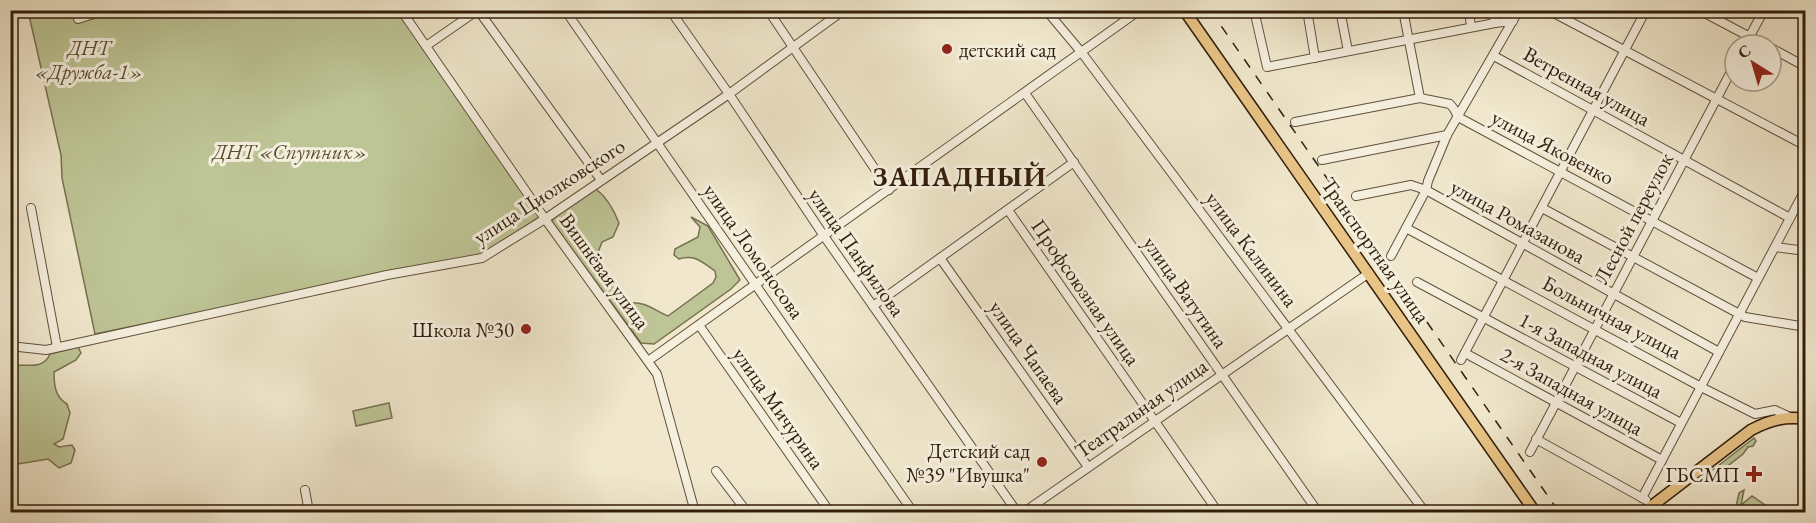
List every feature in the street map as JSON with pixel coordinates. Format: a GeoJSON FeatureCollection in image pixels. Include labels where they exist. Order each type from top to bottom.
{"type":"FeatureCollection","features":[{"type":"Feature","properties":{"kind":"main road","name":"Транспортная улица"},"geometry":{"type":"LineString","coordinates":[[1184,10],[1535,513]]}},
{"type":"Feature","properties":{"kind":"main road","name":"Больничная улица"},"geometry":{"type":"LineString","coordinates":[[1790,417],[1806,419]]}},
{"type":"Feature","properties":{"kind":"main road"},"geometry":{"type":"LineString","coordinates":[[1644,513],[1751,430],[1768,421],[1790,417]]}},
{"type":"Feature","properties":{"kind":"street"},"geometry":{"type":"LineString","coordinates":[[78,19],[106,10]]}},
{"type":"Feature","properties":{"kind":"street","name":"Вишнёвая улица"},"geometry":{"type":"LineString","coordinates":[[402,10],[545,219],[657,374],[695,513]]}},
{"type":"Feature","properties":{"kind":"street"},"geometry":{"type":"LineString","coordinates":[[426,46],[478,10],[601,180]]}},
{"type":"Feature","properties":{"kind":"street","name":"улица Ломоносова"},"geometry":{"type":"LineString","coordinates":[[565,10],[913,513]]}},
{"type":"Feature","properties":{"kind":"street","name":"улица Панфилова"},"geometry":{"type":"LineString","coordinates":[[670,10],[1017,513]]}},
{"type":"Feature","properties":{"kind":"street"},"geometry":{"type":"LineString","coordinates":[[768,10],[889,190]]}},
{"type":"Feature","properties":{"kind":"street","name":"улица Циолковского"},"geometry":{"type":"LineString","coordinates":[[10,346],[46,350],[387,275],[482,258],[545,219],[729,94],[844,10]]}},
{"type":"Feature","properties":{"kind":"street","name":"улица Калинина"},"geometry":{"type":"LineString","coordinates":[[1046,10],[1082,53],[1425,513]]}},
{"type":"Feature","properties":{"kind":"street"},"geometry":{"type":"LineString","coordinates":[[648,361],[1140,10]]}},
{"type":"Feature","properties":{"kind":"street"},"geometry":{"type":"LineString","coordinates":[[1254,10],[1267,67],[1471,27],[1513,21]]}},
{"type":"Feature","properties":{"kind":"street"},"geometry":{"type":"LineString","coordinates":[[1307,10],[1315,58]]}},
{"type":"Feature","properties":{"kind":"street"},"geometry":{"type":"LineString","coordinates":[[1340,10],[1348,51]]}},
{"type":"Feature","properties":{"kind":"street"},"geometry":{"type":"LineString","coordinates":[[1403,10],[1420,98]]}},
{"type":"Feature","properties":{"kind":"street"},"geometry":{"type":"LineString","coordinates":[[1469,10],[1471,27]]}},
{"type":"Feature","properties":{"kind":"street"},"geometry":{"type":"LineString","coordinates":[[1493,10],[1495,23]]}},
{"type":"Feature","properties":{"kind":"street"},"geometry":{"type":"LineString","coordinates":[[1391,256],[1426,190],[1447,135],[1519,10]]}},
{"type":"Feature","properties":{"kind":"street"},"geometry":{"type":"LineString","coordinates":[[1548,10],[1806,146]]}},
{"type":"Feature","properties":{"kind":"street"},"geometry":{"type":"LineString","coordinates":[[1484,318],[1646,10]]}},
{"type":"Feature","properties":{"kind":"street"},"geometry":{"type":"LineString","coordinates":[[1699,10],[1735,33]]}},
{"type":"Feature","properties":{"kind":"street"},"geometry":{"type":"LineString","coordinates":[[1751,33],[1764,10]]}},
{"type":"Feature","properties":{"kind":"street"},"geometry":{"type":"LineString","coordinates":[[1783,55],[1806,67]]}},
{"type":"Feature","properties":{"kind":"street","name":"Ветренная улица"},"geometry":{"type":"LineString","coordinates":[[1494,56],[1790,218]]}},
{"type":"Feature","properties":{"kind":"street","name":"Лесной переулок"},"geometry":{"type":"LineString","coordinates":[[1530,452],[1723,87]]}},
{"type":"Feature","properties":{"kind":"street","name":"улица Ватутина"},"geometry":{"type":"LineString","coordinates":[[1025,93],[1318,513]]}},
{"type":"Feature","properties":{"kind":"street"},"geometry":{"type":"LineString","coordinates":[[1295,122],[1420,98],[1450,104],[1458,117]]}},
{"type":"Feature","properties":{"kind":"street","name":"улица Яковенко"},"geometry":{"type":"LineString","coordinates":[[1458,117],[1758,278]]}},
{"type":"Feature","properties":{"kind":"street"},"geometry":{"type":"LineString","coordinates":[[1322,160],[1447,135]]}},
{"type":"Feature","properties":{"kind":"street"},"geometry":{"type":"LineString","coordinates":[[873,306],[1074,162]]}},
{"type":"Feature","properties":{"kind":"street","name":"улица Ромазанова"},"geometry":{"type":"LineString","coordinates":[[1356,196],[1411,185],[1426,190],[1719,352]]}},
{"type":"Feature","properties":{"kind":"street"},"geometry":{"type":"LineString","coordinates":[[1642,498],[1806,188]]}},
{"type":"Feature","properties":{"kind":"street"},"geometry":{"type":"LineString","coordinates":[[31,208],[57,347]]}},
{"type":"Feature","properties":{"kind":"street"},"geometry":{"type":"LineString","coordinates":[[1542,208],[1745,318],[1806,327]]}},
{"type":"Feature","properties":{"kind":"street","name":"Профсоюзная улица"},"geometry":{"type":"LineString","coordinates":[[1008,210],[1218,513]]}},
{"type":"Feature","properties":{"kind":"street","name":"Больничная улица"},"geometry":{"type":"LineString","coordinates":[[1406,228],[1755,414],[1775,410],[1790,417]]}},
{"type":"Feature","properties":{"kind":"street"},"geometry":{"type":"LineString","coordinates":[[1775,247],[1806,251]]}},
{"type":"Feature","properties":{"kind":"street","name":"улица Чапаева"},"geometry":{"type":"LineString","coordinates":[[940,258],[1088,467]]}},
{"type":"Feature","properties":{"kind":"street","name":"Театральная улица"},"geometry":{"type":"LineString","coordinates":[[1024,513],[1368,273]]}},
{"type":"Feature","properties":{"kind":"street","name":"1-я Западная улица"},"geometry":{"type":"LineString","coordinates":[[1417,282],[1681,423]]}},
{"type":"Feature","properties":{"kind":"street","name":"2-я Западная улица"},"geometry":{"type":"LineString","coordinates":[[1484,318],[1463,356],[1556,402],[1662,460]]}},
{"type":"Feature","properties":{"kind":"street","name":"улица Мичурина"},"geometry":{"type":"LineString","coordinates":[[699,325],[830,513]]}},
{"type":"Feature","properties":{"kind":"street"},"geometry":{"type":"LineString","coordinates":[[1536,439],[1655,505]]}},
{"type":"Feature","properties":{"kind":"street"},"geometry":{"type":"LineString","coordinates":[[716,471],[747,513]]}},
{"type":"Feature","properties":{"kind":"street"},"geometry":{"type":"LineString","coordinates":[[305,490],[309,513]]}},
{"type":"Feature","properties":{"kind":"green space","name":"ДНТ «Спутник»"},"geometry":{"type":"Polygon","coordinates":[[[28,11],[400,11],[542,215],[484,254],[95,334],[62,178],[61,155],[28,11]]]}},
{"type":"Feature","properties":{"kind":"green space"},"geometry":{"type":"Polygon","coordinates":[[[596,189],[610,204],[619,223],[613,237],[602,242],[597,255],[629,303],[645,305],[668,316],[713,283],[716,277],[715,271],[694,258],[679,259],[674,255],[675,249],[698,237],[700,227],[691,217],[708,226],[740,280],[731,289],[654,344],[641,343],[552,222],[554,213],[596,189]]]}},
{"type":"Feature","properties":{"kind":"green space"},"geometry":{"type":"Polygon","coordinates":[[[78,347],[81,353],[76,360],[54,372],[56,390],[67,404],[70,413],[63,439],[54,444],[59,447],[72,445],[75,450],[71,463],[59,468],[48,459],[18,464],[13,462],[10,457],[11,366],[43,363],[50,354],[78,347]]]}},
{"type":"Feature","properties":{"kind":"green space"},"geometry":{"type":"Polygon","coordinates":[[[389,403],[392,418],[356,426],[353,411],[389,403]]]}},
{"type":"Feature","properties":{"kind":"green space"},"geometry":{"type":"Polygon","coordinates":[[[1754,438],[1756,441],[1753,446],[1748,447],[1743,454],[1716,475],[1710,472],[1754,438]]]}},
{"type":"Feature","properties":{"kind":"green space"},"geometry":{"type":"Polygon","coordinates":[[[1744,490],[1741,505],[1752,496],[1765,505],[1763,509],[1738,511],[1726,506],[1736,507],[1739,493],[1744,490]]]}},
{"type":"Feature","properties":{"kind":"railway"},"geometry":{"type":"LineString","coordinates":[[1210,10],[1559,512]]}},
{"type":"Feature","properties":{"kind":"place","name":"детский сад"},"geometry":{"type":"Point","coordinates":[947,49]}},
{"type":"Feature","properties":{"kind":"place","name":"Школа №30"},"geometry":{"type":"Point","coordinates":[526,329]}},
{"type":"Feature","properties":{"kind":"place","name":"Детский сад №39 \"Ивушка\""},"geometry":{"type":"Point","coordinates":[1042,462]}},
{"type":"Feature","properties":{"kind":"place","name":"ГБСМП"},"geometry":{"type":"Point","coordinates":[1754,474]}},
{"type":"Feature","properties":{"kind":"district","name":"ЗАПАДНЫЙ"},"geometry":{"type":"Point","coordinates":[960,176]}},
{"type":"Feature","properties":{"kind":"park label","name":"ДНТ «Дружба-1»"},"geometry":{"type":"Point","coordinates":[89,59]}}]}
